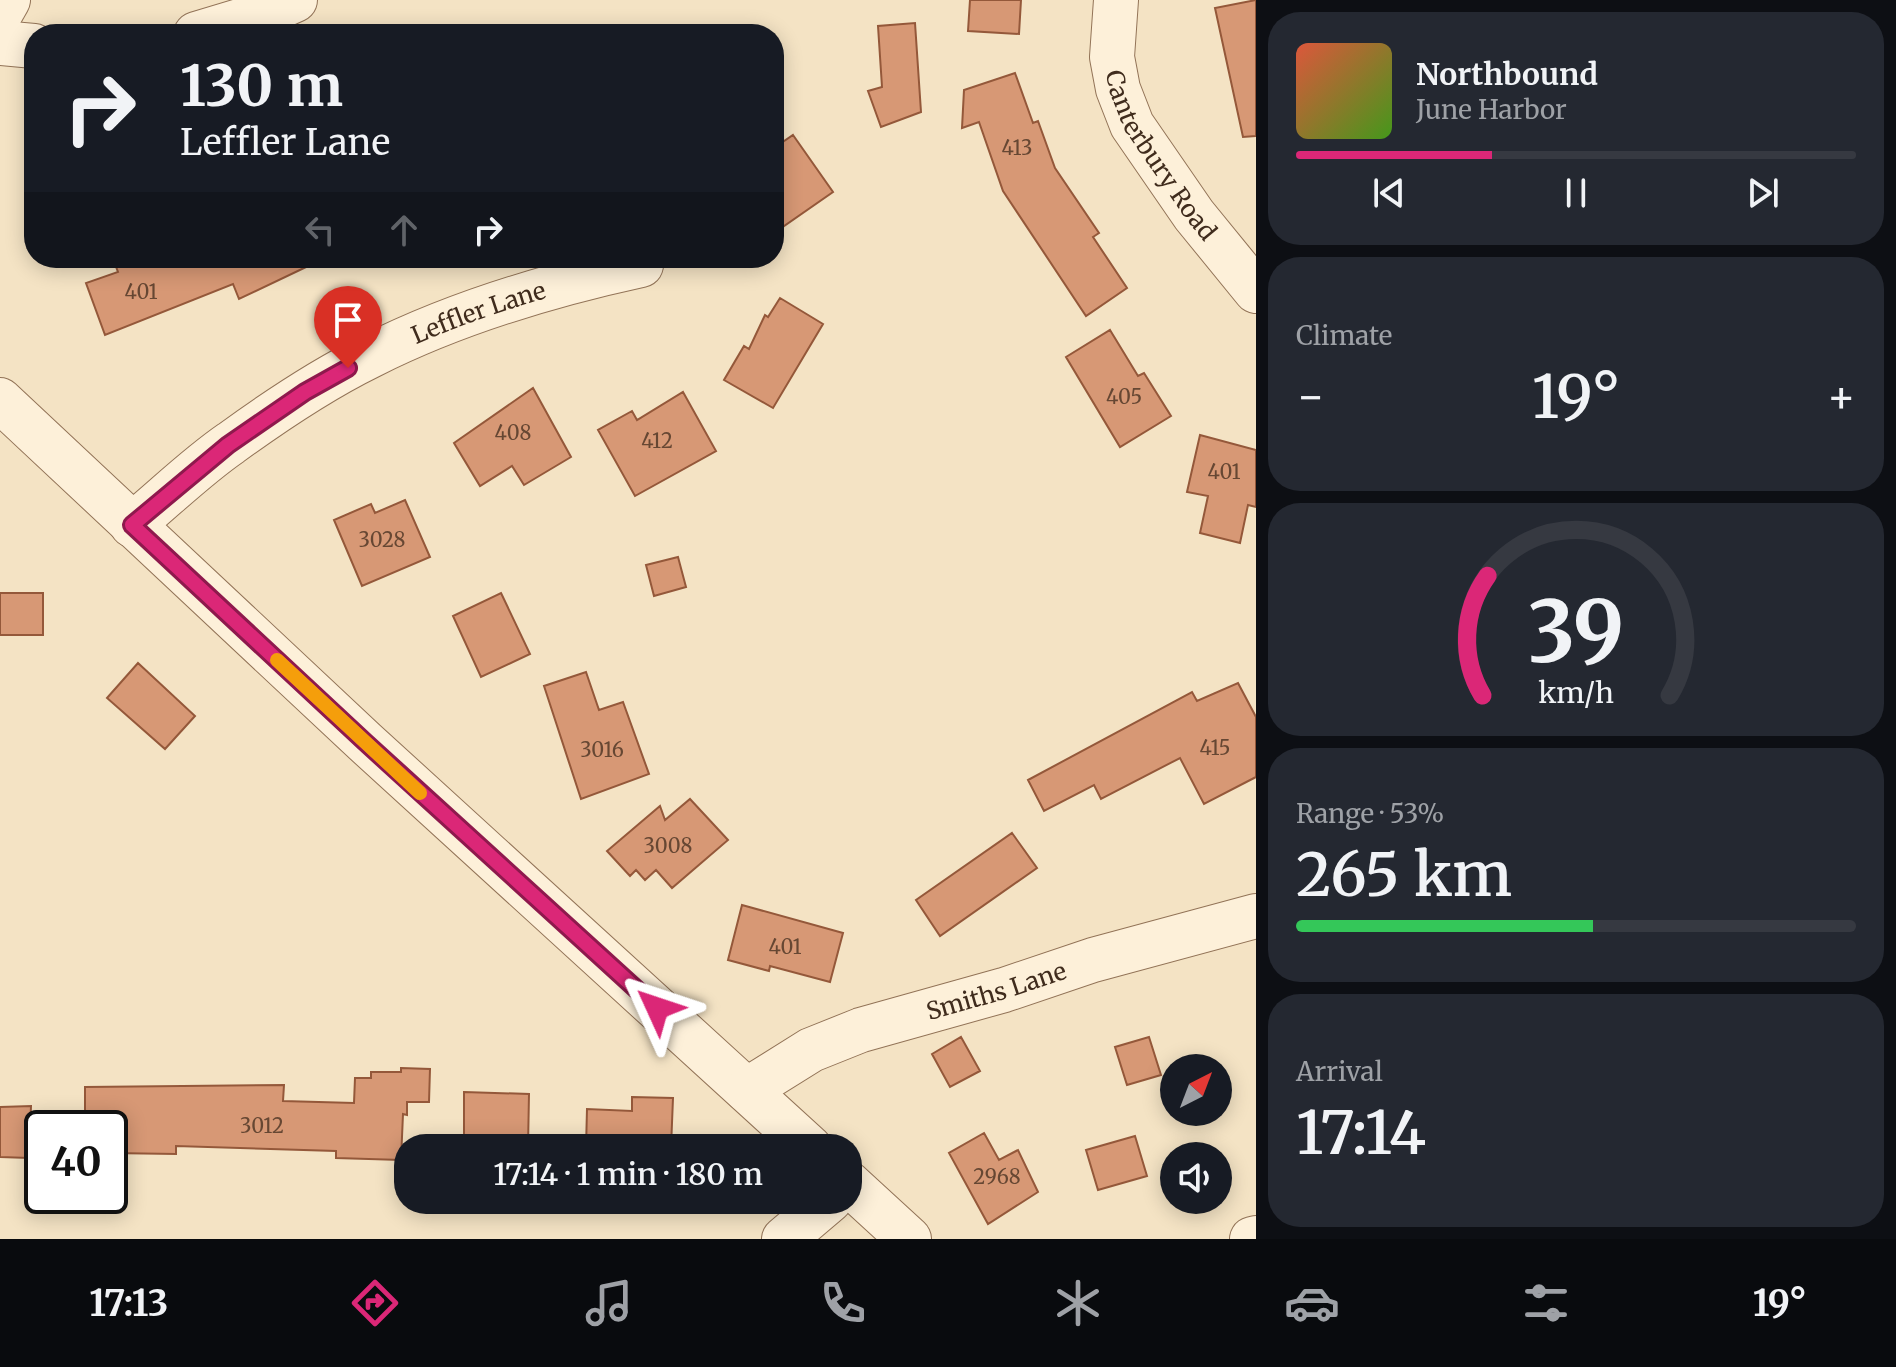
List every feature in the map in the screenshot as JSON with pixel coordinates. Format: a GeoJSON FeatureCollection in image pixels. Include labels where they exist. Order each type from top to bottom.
{"type":"FeatureCollection","features":[{"type":"Feature","properties":{"kind":"street"},"geometry":{"type":"LineString","coordinates":[[0,14],[8,0]]}},
{"type":"Feature","properties":{"kind":"street"},"geometry":{"type":"LineString","coordinates":[[229,24],[295,0]]}},
{"type":"Feature","properties":{"kind":"street","name":"Canterbury Road"},"geometry":{"type":"LineString","coordinates":[[1116,0],[1112,57],[1118,89],[1132,125],[1194,215],[1256,291]]}},
{"type":"Feature","properties":{"kind":"street"},"geometry":{"type":"LineString","coordinates":[[0,43],[24,45]]}},
{"type":"Feature","properties":{"kind":"street","name":"Leffler Lane"},"geometry":{"type":"LineString","coordinates":[[132,525],[228,445],[305,392],[370,356],[424,331],[521,296],[629,268]]}},
{"type":"Feature","properties":{"kind":"street"},"geometry":{"type":"LineString","coordinates":[[0,400],[365,742],[795,1134]]}},
{"type":"Feature","properties":{"kind":"street","name":"Smiths Lane"},"geometry":{"type":"LineString","coordinates":[[747,1090],[811,1050],[861,1030],[1004,990],[1093,960],[1256,916]]}},
{"type":"Feature","properties":{"kind":"street"},"geometry":{"type":"LineString","coordinates":[[862,1196],[909,1239]]}},
{"type":"Feature","properties":{"kind":"street"},"geometry":{"type":"LineString","coordinates":[[784,1239],[813,1214]]}},
{"type":"Feature","properties":{"kind":"building"},"geometry":{"type":"Polygon","coordinates":[[[970,0],[1021,0],[1019,34],[968,31],[970,0]]]}},
{"type":"Feature","properties":{"kind":"building"},"geometry":{"type":"Polygon","coordinates":[[[1256,0],[1256,136],[1243,137],[1215,8],[1256,0]]]}},
{"type":"Feature","properties":{"kind":"building"},"geometry":{"type":"Polygon","coordinates":[[[915,23],[921,112],[881,127],[868,91],[882,87],[878,26],[915,23]]]}},
{"type":"Feature","properties":{"kind":"building"},"geometry":{"type":"Polygon","coordinates":[[[1015,73],[1033,123],[1038,121],[1055,168],[1099,233],[1093,237],[1127,288],[1086,316],[1003,191],[979,122],[962,128],[964,90],[1015,73]]]}},
{"type":"Feature","properties":{"kind":"building"},"geometry":{"type":"Polygon","coordinates":[[[793,135],[833,192],[784,226],[784,141],[793,135]]]}},
{"type":"Feature","properties":{"kind":"building"},"geometry":{"type":"Polygon","coordinates":[[[116,268],[304,268],[239,299],[233,284],[105,335],[86,283],[118,272],[116,268]]]}},
{"type":"Feature","properties":{"kind":"building"},"geometry":{"type":"Polygon","coordinates":[[[780,298],[823,324],[773,408],[724,380],[744,346],[749,349],[765,315],[768,317],[780,298]]]}},
{"type":"Feature","properties":{"kind":"building"},"geometry":{"type":"Polygon","coordinates":[[[1110,330],[1138,376],[1144,373],[1171,416],[1120,447],[1066,357],[1110,330]]]}},
{"type":"Feature","properties":{"kind":"building"},"geometry":{"type":"Polygon","coordinates":[[[533,388],[571,457],[524,485],[512,466],[480,486],[454,443],[533,388]]]}},
{"type":"Feature","properties":{"kind":"building"},"geometry":{"type":"Polygon","coordinates":[[[683,392],[716,451],[635,496],[598,430],[632,411],[637,420],[683,392]]]}},
{"type":"Feature","properties":{"kind":"building"},"geometry":{"type":"Polygon","coordinates":[[[1200,435],[1256,450],[1256,507],[1248,505],[1240,543],[1200,533],[1208,496],[1187,492],[1200,435]]]}},
{"type":"Feature","properties":{"kind":"building"},"geometry":{"type":"Polygon","coordinates":[[[405,500],[430,557],[362,586],[334,520],[371,504],[375,513],[405,500]]]}},
{"type":"Feature","properties":{"kind":"building"},"geometry":{"type":"Polygon","coordinates":[[[678,557],[686,587],[654,596],[646,565],[678,557]]]}},
{"type":"Feature","properties":{"kind":"building"},"geometry":{"type":"Polygon","coordinates":[[[0,593],[43,593],[43,635],[0,635],[0,593]]]}},
{"type":"Feature","properties":{"kind":"building"},"geometry":{"type":"Polygon","coordinates":[[[501,593],[530,654],[481,677],[453,616],[501,593]]]}},
{"type":"Feature","properties":{"kind":"building"},"geometry":{"type":"Polygon","coordinates":[[[138,663],[195,716],[165,749],[107,698],[138,663]]]}},
{"type":"Feature","properties":{"kind":"building"},"geometry":{"type":"Polygon","coordinates":[[[586,672],[599,710],[623,702],[649,774],[581,799],[544,686],[586,672]]]}},
{"type":"Feature","properties":{"kind":"building"},"geometry":{"type":"Polygon","coordinates":[[[1238,683],[1256,717],[1256,777],[1204,804],[1180,758],[1101,799],[1094,785],[1044,811],[1028,780],[1192,692],[1197,701],[1238,683]]]}},
{"type":"Feature","properties":{"kind":"building"},"geometry":{"type":"Polygon","coordinates":[[[690,799],[728,840],[672,888],[656,870],[645,880],[636,870],[630,876],[607,851],[660,806],[665,820],[690,799]]]}},
{"type":"Feature","properties":{"kind":"building"},"geometry":{"type":"Polygon","coordinates":[[[1012,833],[1037,868],[940,936],[916,900],[1012,833]]]}},
{"type":"Feature","properties":{"kind":"building"},"geometry":{"type":"Polygon","coordinates":[[[742,905],[843,933],[830,982],[770,966],[769,971],[728,960],[742,905]]]}},
{"type":"Feature","properties":{"kind":"building"},"geometry":{"type":"Polygon","coordinates":[[[961,1037],[980,1071],[950,1087],[932,1054],[961,1037]]]}},
{"type":"Feature","properties":{"kind":"building"},"geometry":{"type":"Polygon","coordinates":[[[1149,1037],[1160,1075],[1127,1085],[1115,1047],[1149,1037]]]}},
{"type":"Feature","properties":{"kind":"building"},"geometry":{"type":"Polygon","coordinates":[[[401,1068],[430,1069],[429,1102],[407,1102],[402,1134],[394,1134],[394,1160],[336,1158],[336,1151],[176,1146],[176,1154],[128,1153],[128,1110],[85,1110],[85,1087],[284,1085],[283,1101],[354,1103],[355,1078],[371,1078],[371,1072],[401,1072],[401,1068]]]}},
{"type":"Feature","properties":{"kind":"building"},"geometry":{"type":"Polygon","coordinates":[[[464,1092],[529,1094],[528,1134],[464,1134],[464,1092]]]}},
{"type":"Feature","properties":{"kind":"building"},"geometry":{"type":"Polygon","coordinates":[[[632,1097],[673,1098],[672,1134],[586,1134],[587,1109],[632,1111],[632,1097]]]}},
{"type":"Feature","properties":{"kind":"building"},"geometry":{"type":"Polygon","coordinates":[[[31,1106],[31,1110],[24,1110],[24,1158],[0,1157],[0,1107],[31,1106]]]}},
{"type":"Feature","properties":{"kind":"building"},"geometry":{"type":"Polygon","coordinates":[[[984,1133],[999,1160],[1018,1150],[1038,1192],[988,1224],[949,1153],[984,1133]]]}},
{"type":"Feature","properties":{"kind":"building"},"geometry":{"type":"Polygon","coordinates":[[[1135,1136],[1147,1176],[1098,1190],[1086,1150],[1135,1136]]]}},
{"type":"Feature","properties":{"kind":"slow traffic"},"geometry":{"type":"LineString","coordinates":[[277,660],[420,793]]}},
{"type":"Feature","properties":{"kind":"route"},"geometry":{"type":"LineString","coordinates":[[348,368],[305,392],[228,445],[132,525],[657,1008]]}}]}
